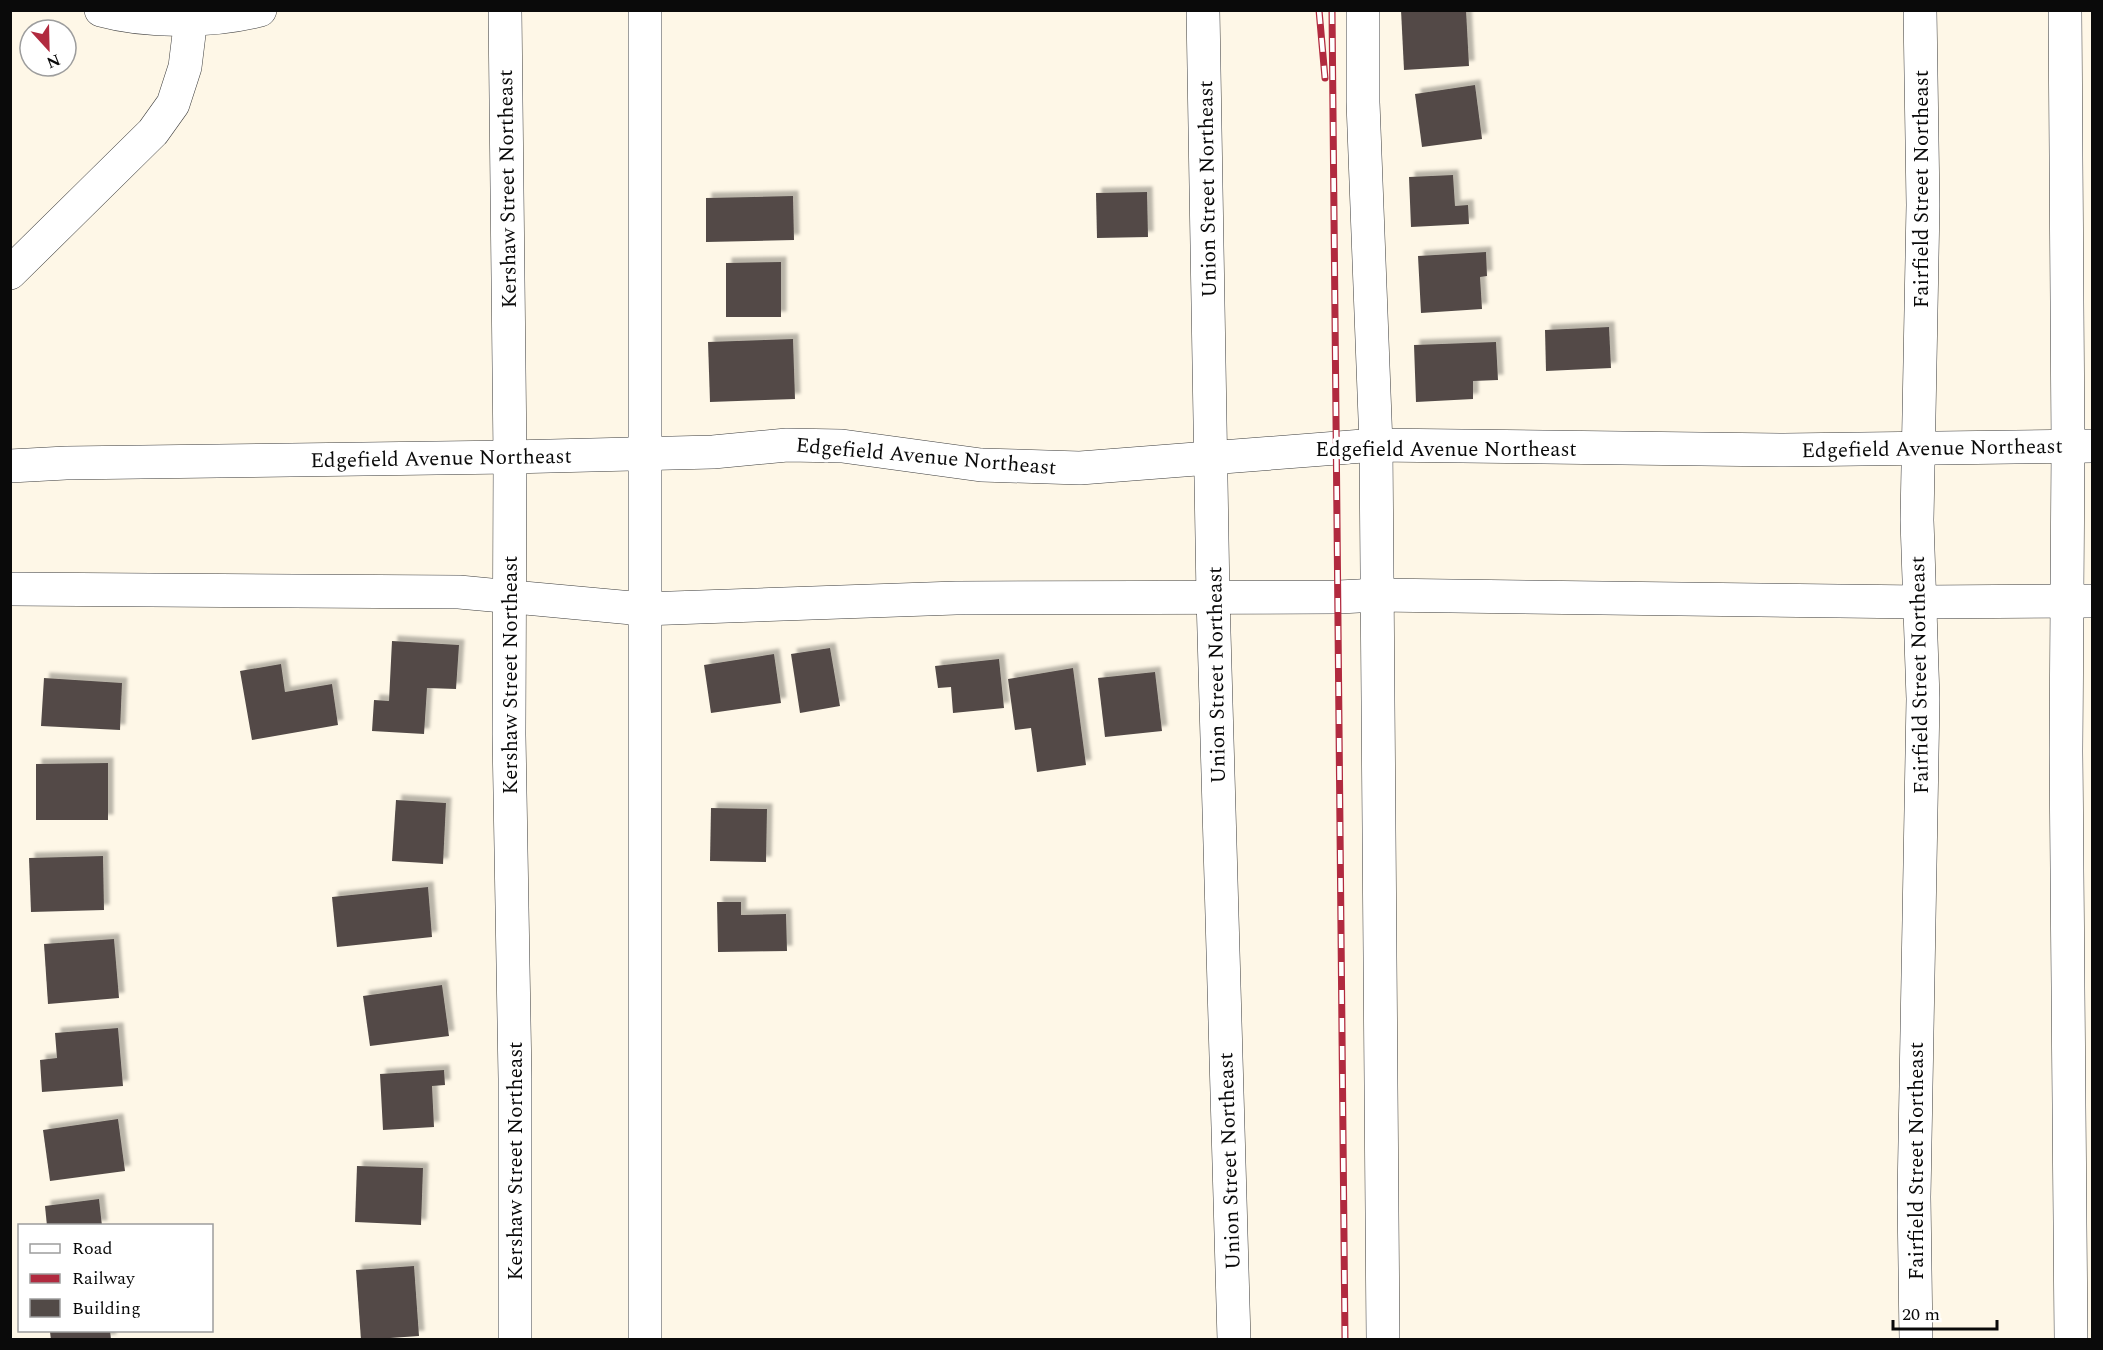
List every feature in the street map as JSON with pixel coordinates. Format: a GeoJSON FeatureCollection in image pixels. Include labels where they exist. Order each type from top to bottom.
{"type":"FeatureCollection","features":[{"type":"Feature","properties":{"kind":"street"},"geometry":{"type":"LineString","coordinates":[[102,10],[161,19],[237,16],[260,10]]}},
{"type":"Feature","properties":{"kind":"street","name":"Kershaw Street Northeast"},"geometry":{"type":"LineString","coordinates":[[506,10],[510,458],[509,735],[515,1078],[515,1340]]}},
{"type":"Feature","properties":{"kind":"street"},"geometry":{"type":"LineString","coordinates":[[645,10],[645,1340]]}},
{"type":"Feature","properties":{"kind":"street","name":"Union Street Northeast"},"geometry":{"type":"LineString","coordinates":[[1203,10],[1213,597],[1234,1340]]}},
{"type":"Feature","properties":{"kind":"street"},"geometry":{"type":"LineString","coordinates":[[1363,10],[1363,102],[1376,446],[1383,1340]]}},
{"type":"Feature","properties":{"kind":"street","name":"Fairfield Street Northeast"},"geometry":{"type":"LineString","coordinates":[[1916,1340],[1914,1197],[1923,699],[1917,520],[1923,205],[1920,10]]}},
{"type":"Feature","properties":{"kind":"street"},"geometry":{"type":"LineString","coordinates":[[2065,10],[2080,446],[2071,1340]]}},
{"type":"Feature","properties":{"kind":"street"},"geometry":{"type":"LineString","coordinates":[[10,273],[153,132],[173,104],[185,68],[191,18]]}},
{"type":"Feature","properties":{"kind":"street","name":"Edgefield Avenue Northeast"},"geometry":{"type":"LineString","coordinates":[[10,466],[66,463],[510,458],[713,452],[787,445],[842,446],[981,465],[1080,468],[1376,446],[1784,450],[2080,446]]}},
{"type":"Feature","properties":{"kind":"street"},"geometry":{"type":"LineString","coordinates":[[10,589],[450,592],[509,595],[644,609],[956,598],[1378,595],[1920,602],[2079,601]]}},
{"type":"Feature","properties":{"kind":"building"},"geometry":{"type":"Polygon","coordinates":[[[1401,10],[1466,10],[1469,66],[1404,70],[1401,10]]]}},
{"type":"Feature","properties":{"kind":"building"},"geometry":{"type":"Polygon","coordinates":[[[1475,85],[1482,139],[1422,147],[1415,94],[1475,85]]]}},
{"type":"Feature","properties":{"kind":"building"},"geometry":{"type":"Polygon","coordinates":[[[1453,175],[1455,206],[1468,205],[1469,224],[1411,227],[1409,177],[1453,175]]]}},
{"type":"Feature","properties":{"kind":"building"},"geometry":{"type":"Polygon","coordinates":[[[1147,192],[1148,237],[1097,238],[1096,193],[1147,192]]]}},
{"type":"Feature","properties":{"kind":"building"},"geometry":{"type":"Polygon","coordinates":[[[793,196],[794,240],[706,242],[706,198],[793,196]]]}},
{"type":"Feature","properties":{"kind":"building"},"geometry":{"type":"Polygon","coordinates":[[[1486,252],[1487,276],[1480,277],[1482,309],[1421,313],[1418,256],[1486,252]]]}},
{"type":"Feature","properties":{"kind":"building"},"geometry":{"type":"Polygon","coordinates":[[[781,262],[781,317],[726,317],[726,263],[781,262]]]}},
{"type":"Feature","properties":{"kind":"building"},"geometry":{"type":"Polygon","coordinates":[[[1609,327],[1611,368],[1546,371],[1545,330],[1609,327]]]}},
{"type":"Feature","properties":{"kind":"building"},"geometry":{"type":"Polygon","coordinates":[[[793,339],[795,399],[710,402],[708,342],[793,339]]]}},
{"type":"Feature","properties":{"kind":"building"},"geometry":{"type":"Polygon","coordinates":[[[1496,342],[1498,380],[1473,381],[1473,399],[1416,402],[1414,345],[1496,342]]]}},
{"type":"Feature","properties":{"kind":"building"},"geometry":{"type":"Polygon","coordinates":[[[392,641],[459,645],[456,689],[427,688],[424,734],[372,731],[374,700],[389,701],[392,641]]]}},
{"type":"Feature","properties":{"kind":"building"},"geometry":{"type":"Polygon","coordinates":[[[830,648],[840,706],[800,713],[791,654],[830,648]]]}},
{"type":"Feature","properties":{"kind":"building"},"geometry":{"type":"Polygon","coordinates":[[[774,654],[781,703],[711,713],[704,665],[774,654]]]}},
{"type":"Feature","properties":{"kind":"building"},"geometry":{"type":"Polygon","coordinates":[[[999,659],[1004,708],[953,713],[951,687],[938,688],[935,666],[999,659]]]}},
{"type":"Feature","properties":{"kind":"building"},"geometry":{"type":"Polygon","coordinates":[[[281,664],[285,692],[332,684],[338,725],[252,740],[240,671],[281,664]]]}},
{"type":"Feature","properties":{"kind":"building"},"geometry":{"type":"Polygon","coordinates":[[[1073,668],[1086,765],[1037,772],[1031,728],[1015,730],[1008,679],[1073,668]]]}},
{"type":"Feature","properties":{"kind":"building"},"geometry":{"type":"Polygon","coordinates":[[[1155,672],[1162,731],[1105,737],[1098,678],[1155,672]]]}},
{"type":"Feature","properties":{"kind":"building"},"geometry":{"type":"Polygon","coordinates":[[[44,678],[122,683],[120,730],[41,726],[44,678]]]}},
{"type":"Feature","properties":{"kind":"building"},"geometry":{"type":"Polygon","coordinates":[[[108,763],[108,820],[36,820],[36,764],[108,763]]]}},
{"type":"Feature","properties":{"kind":"building"},"geometry":{"type":"Polygon","coordinates":[[[396,800],[446,803],[443,864],[392,861],[396,800]]]}},
{"type":"Feature","properties":{"kind":"building"},"geometry":{"type":"Polygon","coordinates":[[[711,808],[767,809],[766,862],[710,861],[711,808]]]}},
{"type":"Feature","properties":{"kind":"building"},"geometry":{"type":"Polygon","coordinates":[[[103,856],[104,910],[31,912],[29,858],[103,856]]]}},
{"type":"Feature","properties":{"kind":"building"},"geometry":{"type":"Polygon","coordinates":[[[428,887],[432,937],[337,947],[332,897],[428,887]]]}},
{"type":"Feature","properties":{"kind":"building"},"geometry":{"type":"Polygon","coordinates":[[[717,902],[741,902],[741,915],[786,914],[787,951],[718,952],[717,902]]]}},
{"type":"Feature","properties":{"kind":"building"},"geometry":{"type":"Polygon","coordinates":[[[114,939],[119,998],[48,1004],[44,944],[114,939]]]}},
{"type":"Feature","properties":{"kind":"building"},"geometry":{"type":"Polygon","coordinates":[[[442,985],[449,1036],[370,1046],[363,996],[442,985]]]}},
{"type":"Feature","properties":{"kind":"building"},"geometry":{"type":"Polygon","coordinates":[[[118,1028],[123,1086],[42,1092],[40,1060],[57,1058],[55,1033],[118,1028]]]}},
{"type":"Feature","properties":{"kind":"building"},"geometry":{"type":"Polygon","coordinates":[[[444,1070],[445,1085],[432,1086],[434,1127],[383,1130],[380,1074],[444,1070]]]}},
{"type":"Feature","properties":{"kind":"building"},"geometry":{"type":"Polygon","coordinates":[[[118,1119],[125,1171],[50,1181],[43,1130],[118,1119]]]}},
{"type":"Feature","properties":{"kind":"building"},"geometry":{"type":"Polygon","coordinates":[[[357,1166],[423,1168],[421,1225],[355,1222],[357,1166]]]}},
{"type":"Feature","properties":{"kind":"building"},"geometry":{"type":"Polygon","coordinates":[[[99,1199],[102,1224],[47,1224],[45,1206],[99,1199]]]}},
{"type":"Feature","properties":{"kind":"building"},"geometry":{"type":"Polygon","coordinates":[[[414,1266],[419,1336],[361,1340],[356,1270],[414,1266]]]}},
{"type":"Feature","properties":{"kind":"building"},"geometry":{"type":"Polygon","coordinates":[[[50,1332],[110,1332],[111,1340],[51,1340],[50,1332]]]}},
{"type":"Feature","properties":{"kind":"railway"},"geometry":{"type":"LineString","coordinates":[[1319,10],[1325,78]]}},
{"type":"Feature","properties":{"kind":"railway"},"geometry":{"type":"LineString","coordinates":[[1332,10],[1345,1340]]}}]}
